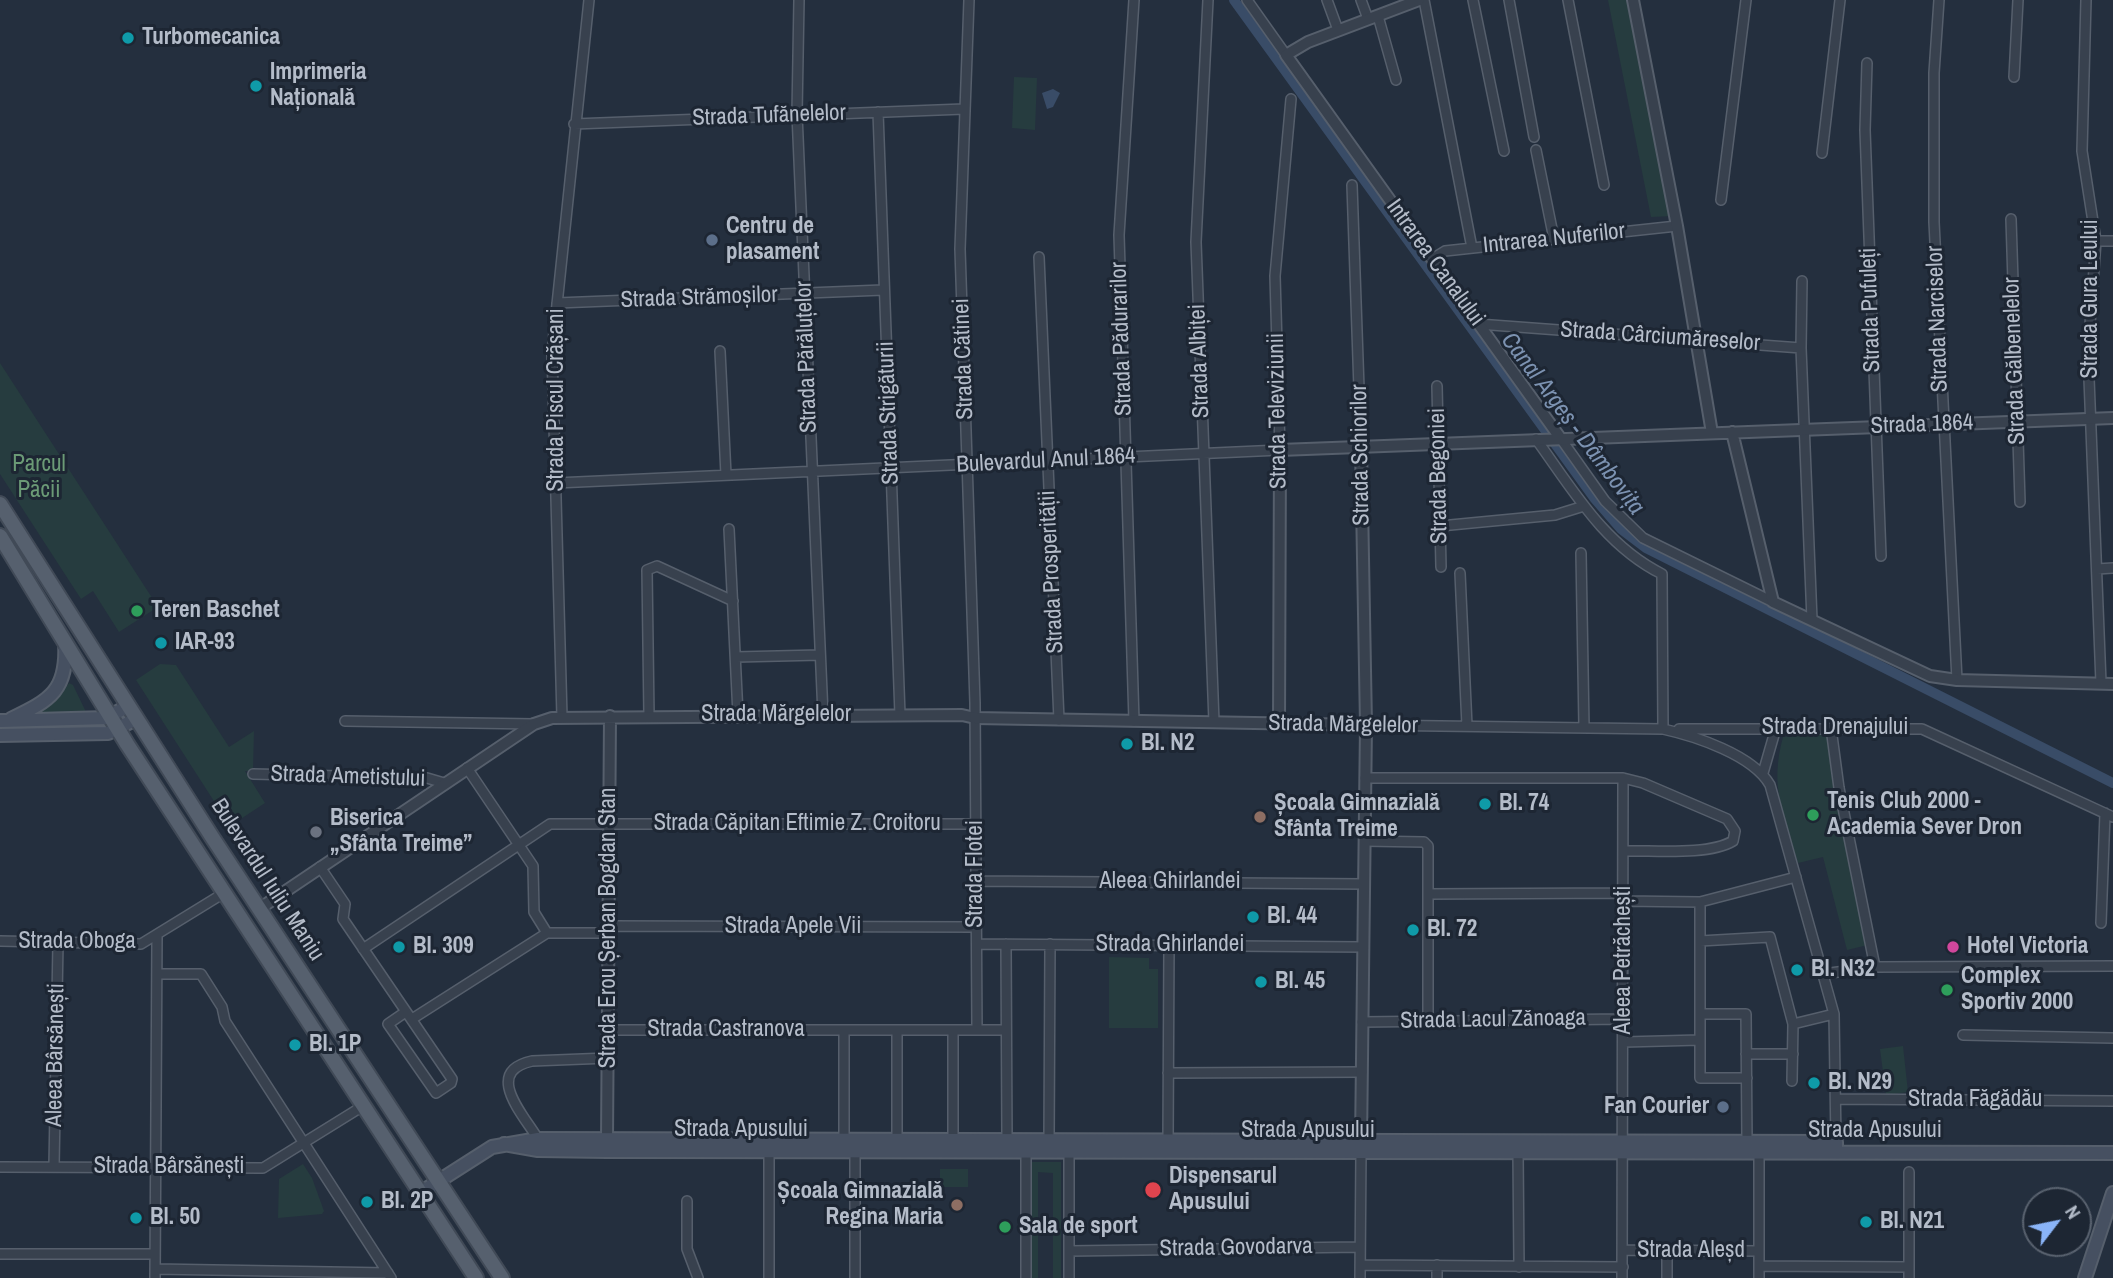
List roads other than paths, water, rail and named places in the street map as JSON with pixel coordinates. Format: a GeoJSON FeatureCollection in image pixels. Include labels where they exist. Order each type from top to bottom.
{"type":"FeatureCollection","features":[{"type":"Feature","properties":{"kind":"main road","name":"Bulevardul Iuliu Maniu"},"geometry":{"type":"LineString","coordinates":[[0,504],[258,909],[502,1278]]}},
{"type":"Feature","properties":{"kind":"main road","name":"Bulevardul Iuliu Maniu"},"geometry":{"type":"LineString","coordinates":[[0,536],[65,638],[118,730],[476,1278]]}},
{"type":"Feature","properties":{"kind":"main road"},"geometry":{"type":"LineString","coordinates":[[4,721],[42,703],[60,685],[65,670],[65,638]]}},
{"type":"Feature","properties":{"kind":"main road"},"geometry":{"type":"LineString","coordinates":[[4,721],[110,717],[128,706]]}},
{"type":"Feature","properties":{"kind":"main road"},"geometry":{"type":"LineString","coordinates":[[0,735],[108,733],[136,719]]}},
{"type":"Feature","properties":{"kind":"main road","name":"Strada Apusului"},"geometry":{"type":"LineString","coordinates":[[607,1145],[769,1151],[953,1140],[1007,1140],[1049,1146],[1624,1147],[1759,1152],[1836,1147]]}},
{"type":"Feature","properties":{"kind":"main road"},"geometry":{"type":"LineString","coordinates":[[1748,1142],[1759,1152]]}},
{"type":"Feature","properties":{"kind":"main road","name":"Strada Apusului"},"geometry":{"type":"LineString","coordinates":[[1361,1147],[1518,1152],[1748,1142],[1836,1147],[2113,1153]]}},
{"type":"Feature","properties":{"kind":"main road","name":"Strada Apusului"},"geometry":{"type":"LineString","coordinates":[[420,1193],[488,1149],[504,1144],[848,1147]]}},
{"type":"Feature","properties":{"kind":"main road","name":"Strada Apusului"},"geometry":{"type":"LineString","coordinates":[[897,1145],[1026,1151],[1049,1146]]}},
{"type":"Feature","properties":{"kind":"main road"},"geometry":{"type":"LineString","coordinates":[[2085,1278],[2113,1193]]}},
{"type":"Feature","properties":{"kind":"street","name":"Strada Piscul Crășani"},"geometry":{"type":"LineString","coordinates":[[562,717],[552,352],[589,0]]}},
{"type":"Feature","properties":{"kind":"street","name":"Strada Părăluțelor"},"geometry":{"type":"LineString","coordinates":[[799,0],[796,114],[822,715]]}},
{"type":"Feature","properties":{"kind":"street","name":"Strada Cătinei"},"geometry":{"type":"LineString","coordinates":[[969,0],[960,249],[969,464],[975,718]]}},
{"type":"Feature","properties":{"kind":"street","name":"Strada Pădurarilor"},"geometry":{"type":"LineString","coordinates":[[1134,721],[1119,235],[1135,0]]}},
{"type":"Feature","properties":{"kind":"street","name":"Strada Albiței"},"geometry":{"type":"LineString","coordinates":[[1208,0],[1196,242],[1214,722]]}},
{"type":"Feature","properties":{"kind":"street","name":"Intrarea Canalului"},"geometry":{"type":"LineString","coordinates":[[1247,0],[1605,501],[1643,538],[1919,672],[1957,680],[2113,684]]}},
{"type":"Feature","properties":{"kind":"street"},"geometry":{"type":"LineString","coordinates":[[1327,0],[1338,30]]}},
{"type":"Feature","properties":{"kind":"street"},"geometry":{"type":"LineString","coordinates":[[1361,0],[1373,17],[1395,80]]}},
{"type":"Feature","properties":{"kind":"street"},"geometry":{"type":"LineString","coordinates":[[1286,55],[1303,44],[1373,17],[1394,4],[1421,0],[1472,248]]}},
{"type":"Feature","properties":{"kind":"street"},"geometry":{"type":"LineString","coordinates":[[1473,0],[1504,151]]}},
{"type":"Feature","properties":{"kind":"street"},"geometry":{"type":"LineString","coordinates":[[1508,0],[1534,137]]}},
{"type":"Feature","properties":{"kind":"street"},"geometry":{"type":"LineString","coordinates":[[1568,0],[1604,185]]}},
{"type":"Feature","properties":{"kind":"street"},"geometry":{"type":"LineString","coordinates":[[1633,0],[1698,339],[1712,433]]}},
{"type":"Feature","properties":{"kind":"street"},"geometry":{"type":"LineString","coordinates":[[1721,200],[1746,0]]}},
{"type":"Feature","properties":{"kind":"street"},"geometry":{"type":"LineString","coordinates":[[1822,153],[1840,0]]}},
{"type":"Feature","properties":{"kind":"street","name":"Strada Narciselor"},"geometry":{"type":"LineString","coordinates":[[1939,0],[1934,73],[1934,208],[1957,680]]}},
{"type":"Feature","properties":{"kind":"street"},"geometry":{"type":"LineString","coordinates":[[2014,78],[2018,0]]}},
{"type":"Feature","properties":{"kind":"street","name":"Strada Gura Leului"},"geometry":{"type":"LineString","coordinates":[[2086,0],[2082,151],[2096,241],[2088,354],[2101,683]]}},
{"type":"Feature","properties":{"kind":"street","name":"Strada Pufuleți"},"geometry":{"type":"LineString","coordinates":[[1867,63],[1865,130],[1881,556]]}},
{"type":"Feature","properties":{"kind":"street","name":"Strada Televiziunii"},"geometry":{"type":"LineString","coordinates":[[1279,723],[1280,450],[1275,276],[1291,99]]}},
{"type":"Feature","properties":{"kind":"street","name":"Strada Tufănelelor"},"geometry":{"type":"LineString","coordinates":[[574,124],[964,110]]}},
{"type":"Feature","properties":{"kind":"street","name":"Strada Strigăturii"},"geometry":{"type":"LineString","coordinates":[[878,112],[900,715]]}},
{"type":"Feature","properties":{"kind":"street"},"geometry":{"type":"LineString","coordinates":[[1536,150],[1554,239]]}},
{"type":"Feature","properties":{"kind":"street","name":"Strada Schiorilor"},"geometry":{"type":"LineString","coordinates":[[1352,186],[1361,447],[1366,725]]}},
{"type":"Feature","properties":{"kind":"street","name":"Strada Gălbenelelor"},"geometry":{"type":"LineString","coordinates":[[2011,219],[2020,502]]}},
{"type":"Feature","properties":{"kind":"street","name":"Intrarea Nuferilor"},"geometry":{"type":"LineString","coordinates":[[1432,259],[1445,251],[1677,226]]}},
{"type":"Feature","properties":{"kind":"street"},"geometry":{"type":"LineString","coordinates":[[2096,241],[2113,241]]}},
{"type":"Feature","properties":{"kind":"street","name":"Strada Prosperității"},"geometry":{"type":"LineString","coordinates":[[1039,257],[1059,720]]}},
{"type":"Feature","properties":{"kind":"street"},"geometry":{"type":"LineString","coordinates":[[1802,281],[1803,429],[1812,620]]}},
{"type":"Feature","properties":{"kind":"street","name":"Strada Strămoșilor"},"geometry":{"type":"LineString","coordinates":[[556,303],[883,290]]}},
{"type":"Feature","properties":{"kind":"street","name":"Strada Cârciumăreselor"},"geometry":{"type":"LineString","coordinates":[[1478,324],[1801,348]]}},
{"type":"Feature","properties":{"kind":"street"},"geometry":{"type":"LineString","coordinates":[[720,351],[726,475]]}},
{"type":"Feature","properties":{"kind":"street","name":"Strada Begoniei"},"geometry":{"type":"LineString","coordinates":[[1437,386],[1441,567]]}},
{"type":"Feature","properties":{"kind":"street","name":"Strada 1864"},"geometry":{"type":"LineString","coordinates":[[1536,439],[2113,418]]}},
{"type":"Feature","properties":{"kind":"street"},"geometry":{"type":"LineString","coordinates":[[1732,432],[1773,602]]}},
{"type":"Feature","properties":{"kind":"street","name":"Bulevardul Anul 1864"},"geometry":{"type":"LineString","coordinates":[[556,483],[1536,439]]}},
{"type":"Feature","properties":{"kind":"street"},"geometry":{"type":"LineString","coordinates":[[1536,439],[1584,506],[1617,545],[1662,574],[1663,729]]}},
{"type":"Feature","properties":{"kind":"street"},"geometry":{"type":"LineString","coordinates":[[1440,526],[1555,515],[1584,506]]}},
{"type":"Feature","properties":{"kind":"street"},"geometry":{"type":"LineString","coordinates":[[729,529],[738,715]]}},
{"type":"Feature","properties":{"kind":"street"},"geometry":{"type":"LineString","coordinates":[[1581,553],[1584,727]]}},
{"type":"Feature","properties":{"kind":"street"},"geometry":{"type":"LineString","coordinates":[[649,716],[647,570],[657,566],[733,601]]}},
{"type":"Feature","properties":{"kind":"street"},"geometry":{"type":"LineString","coordinates":[[2098,569],[2113,568]]}},
{"type":"Feature","properties":{"kind":"street"},"geometry":{"type":"LineString","coordinates":[[1460,573],[1467,726]]}},
{"type":"Feature","properties":{"kind":"street"},"geometry":{"type":"LineString","coordinates":[[736,657],[820,655]]}},
{"type":"Feature","properties":{"kind":"street","name":"Strada Mărgelelor"},"geometry":{"type":"LineString","coordinates":[[345,721],[534,724],[562,717],[962,715],[975,718],[1059,720],[1663,729],[1703,741],[1763,773]]}},
{"type":"Feature","properties":{"kind":"street","name":"Strada Erou Șerban Bogdan Stan"},"geometry":{"type":"LineString","coordinates":[[607,1145],[610,716]]}},
{"type":"Feature","properties":{"kind":"street","name":"Strada Flotei"},"geometry":{"type":"LineString","coordinates":[[975,718],[977,1030]]}},
{"type":"Feature","properties":{"kind":"street","name":"Strada Mărgelelor"},"geometry":{"type":"LineString","coordinates":[[258,909],[534,724]]}},
{"type":"Feature","properties":{"kind":"street"},"geometry":{"type":"LineString","coordinates":[[1360,1278],[1366,725]]}},
{"type":"Feature","properties":{"kind":"street"},"geometry":{"type":"LineString","coordinates":[[1776,728],[1763,773],[1770,785],[1834,1014],[1836,1147]]}},
{"type":"Feature","properties":{"kind":"street"},"geometry":{"type":"LineString","coordinates":[[1830,728],[1839,788],[1875,967]]}},
{"type":"Feature","properties":{"kind":"street","name":"Strada Drenajului"},"geometry":{"type":"LineString","coordinates":[[1663,729],[1922,729],[2109,815]]}},
{"type":"Feature","properties":{"kind":"street"},"geometry":{"type":"LineString","coordinates":[[320,867],[345,904],[343,919],[408,1016],[452,1079],[451,1083],[436,1093],[388,1024],[408,1016],[547,933],[534,912],[533,866],[467,768]]}},
{"type":"Feature","properties":{"kind":"street","name":"Strada Ametistului"},"geometry":{"type":"LineString","coordinates":[[253,774],[427,778],[444,783]]}},
{"type":"Feature","properties":{"kind":"street"},"geometry":{"type":"LineString","coordinates":[[1365,778],[1623,778],[1643,783],[1727,819],[1735,831],[1732,841],[1723,846],[1694,850],[1623,851]]}},
{"type":"Feature","properties":{"kind":"street","name":"Aleea Petrăchești"},"geometry":{"type":"LineString","coordinates":[[1622,1278],[1623,778]]}},
{"type":"Feature","properties":{"kind":"street"},"geometry":{"type":"LineString","coordinates":[[2101,923],[2109,815]]}},
{"type":"Feature","properties":{"kind":"street","name":"Strada Căpitan Eftimie Z. Croitoru"},"geometry":{"type":"LineString","coordinates":[[363,948],[550,824],[975,824]]}},
{"type":"Feature","properties":{"kind":"street"},"geometry":{"type":"LineString","coordinates":[[1365,841],[1426,844],[1428,1020]]}},
{"type":"Feature","properties":{"kind":"street"},"geometry":{"type":"LineString","coordinates":[[1428,894],[1624,897],[1700,902],[1796,877]]}},
{"type":"Feature","properties":{"kind":"street","name":"Aleea Ghirlandei"},"geometry":{"type":"LineString","coordinates":[[976,881],[1364,884]]}},
{"type":"Feature","properties":{"kind":"street","name":"Strada Oboga"},"geometry":{"type":"LineString","coordinates":[[0,941],[136,945],[158,936],[224,893]]}},
{"type":"Feature","properties":{"kind":"street"},"geometry":{"type":"LineString","coordinates":[[1700,902],[1700,1078],[1747,1078]]}},
{"type":"Feature","properties":{"kind":"street","name":"Strada Apele Vii"},"geometry":{"type":"LineString","coordinates":[[547,933],[609,930],[976,927]]}},
{"type":"Feature","properties":{"kind":"street"},"geometry":{"type":"LineString","coordinates":[[158,936],[155,1274],[389,1275]]}},
{"type":"Feature","properties":{"kind":"street"},"geometry":{"type":"LineString","coordinates":[[1700,941],[1770,937],[1793,1024],[1792,1081]]}},
{"type":"Feature","properties":{"kind":"street","name":"Aleea Bârsănești"},"geometry":{"type":"LineString","coordinates":[[54,1166],[58,943]]}},
{"type":"Feature","properties":{"kind":"street","name":"Strada Ghirlandei"},"geometry":{"type":"LineString","coordinates":[[976,944],[1363,947]]}},
{"type":"Feature","properties":{"kind":"street"},"geometry":{"type":"LineString","coordinates":[[1006,944],[1007,1140]]}},
{"type":"Feature","properties":{"kind":"street"},"geometry":{"type":"LineString","coordinates":[[1049,1146],[1050,944]]}},
{"type":"Feature","properties":{"kind":"street"},"geometry":{"type":"LineString","coordinates":[[1168,1146],[1169,944]]}},
{"type":"Feature","properties":{"kind":"street"},"geometry":{"type":"LineString","coordinates":[[1823,974],[1875,967],[2113,966]]}},
{"type":"Feature","properties":{"kind":"street"},"geometry":{"type":"LineString","coordinates":[[157,974],[201,974],[222,1007],[225,1021],[389,1275]]}},
{"type":"Feature","properties":{"kind":"street"},"geometry":{"type":"LineString","coordinates":[[1700,1014],[1746,1014],[1748,1142]]}},
{"type":"Feature","properties":{"kind":"street"},"geometry":{"type":"LineString","coordinates":[[1793,1024],[1834,1014]]}},
{"type":"Feature","properties":{"kind":"street","name":"Strada Lacul Zănoaga"},"geometry":{"type":"LineString","coordinates":[[1362,1022],[1624,1019]]}},
{"type":"Feature","properties":{"kind":"street","name":"Strada Castranova"},"geometry":{"type":"LineString","coordinates":[[608,1030],[1006,1031]]}},
{"type":"Feature","properties":{"kind":"street"},"geometry":{"type":"LineString","coordinates":[[844,1030],[855,1278]]}},
{"type":"Feature","properties":{"kind":"street"},"geometry":{"type":"LineString","coordinates":[[897,1030],[897,1145]]}},
{"type":"Feature","properties":{"kind":"street"},"geometry":{"type":"LineString","coordinates":[[953,1030],[953,1140]]}},
{"type":"Feature","properties":{"kind":"street"},"geometry":{"type":"LineString","coordinates":[[1963,1035],[2113,1038]]}},
{"type":"Feature","properties":{"kind":"street"},"geometry":{"type":"LineString","coordinates":[[1624,1042],[1700,1040]]}},
{"type":"Feature","properties":{"kind":"street"},"geometry":{"type":"LineString","coordinates":[[1746,1054],[1793,1054]]}},
{"type":"Feature","properties":{"kind":"street"},"geometry":{"type":"LineString","coordinates":[[538,1144],[509,1091],[508,1077],[511,1071],[522,1063],[532,1061],[608,1058]]}},
{"type":"Feature","properties":{"kind":"street"},"geometry":{"type":"LineString","coordinates":[[1168,1073],[1362,1072]]}},
{"type":"Feature","properties":{"kind":"street","name":"Strada Făgădău"},"geometry":{"type":"LineString","coordinates":[[1836,1099],[2113,1101]]}},
{"type":"Feature","properties":{"kind":"street","name":"Strada Bârsănești"},"geometry":{"type":"LineString","coordinates":[[0,1167],[263,1168],[363,1106]]}},
{"type":"Feature","properties":{"kind":"street"},"geometry":{"type":"LineString","coordinates":[[1069,1146],[1069,1278]]}},
{"type":"Feature","properties":{"kind":"street"},"geometry":{"type":"LineString","coordinates":[[769,1151],[769,1278]]}},
{"type":"Feature","properties":{"kind":"street"},"geometry":{"type":"LineString","coordinates":[[1026,1151],[1027,1278]]}},
{"type":"Feature","properties":{"kind":"street"},"geometry":{"type":"LineString","coordinates":[[1518,1152],[1519,1267]]}},
{"type":"Feature","properties":{"kind":"street"},"geometry":{"type":"LineString","coordinates":[[1759,1152],[1759,1278]]}},
{"type":"Feature","properties":{"kind":"street"},"geometry":{"type":"LineString","coordinates":[[1909,1172],[1909,1278]]}},
{"type":"Feature","properties":{"kind":"street"},"geometry":{"type":"LineString","coordinates":[[687,1201],[687,1250],[698,1278]]}},
{"type":"Feature","properties":{"kind":"street","name":"Strada Govodarva"},"geometry":{"type":"LineString","coordinates":[[1069,1251],[1360,1247]]}},
{"type":"Feature","properties":{"kind":"street","name":"Strada Aleșd"},"geometry":{"type":"LineString","coordinates":[[1623,1250],[1759,1251]]}},
{"type":"Feature","properties":{"kind":"street"},"geometry":{"type":"LineString","coordinates":[[1667,1251],[1667,1278]]}},
{"type":"Feature","properties":{"kind":"street"},"geometry":{"type":"LineString","coordinates":[[0,1254],[155,1254]]}},
{"type":"Feature","properties":{"kind":"street","name":"Strada Aleșd"},"geometry":{"type":"LineString","coordinates":[[1360,1265],[1623,1267]]}},
{"type":"Feature","properties":{"kind":"street"},"geometry":{"type":"LineString","coordinates":[[1437,1265],[1437,1278]]}},
{"type":"Feature","properties":{"kind":"street","name":"Strada Aleșd"},"geometry":{"type":"LineString","coordinates":[[1759,1266],[1909,1267]]}},
{"type":"Feature","properties":{"kind":"water"},"geometry":{"type":"Polygon","coordinates":[[[1053,89],[1060,93],[1053,107],[1047,109],[1042,93],[1053,89]]]}},
{"type":"Feature","properties":{"kind":"waterway","name":"Canal Argeș - Dâmbovița"},"geometry":{"type":"LineString","coordinates":[[1234,0],[1595,499],[1621,529],[1646,548],[2113,783]]}},
{"type":"Feature","properties":{"kind":"place","name":"Turbomecanica"},"geometry":{"type":"Point","coordinates":[128,38]}},
{"type":"Feature","properties":{"kind":"place","name":"Imprimeria Națională"},"geometry":{"type":"Point","coordinates":[256,86]}},
{"type":"Feature","properties":{"kind":"place","name":"Centru de plasament"},"geometry":{"type":"Point","coordinates":[712,240]}},
{"type":"Feature","properties":{"kind":"place","name":"Teren Baschet"},"geometry":{"type":"Point","coordinates":[137,611]}},
{"type":"Feature","properties":{"kind":"place","name":"IAR-93"},"geometry":{"type":"Point","coordinates":[161,643]}},
{"type":"Feature","properties":{"kind":"place","name":"Bl. N2"},"geometry":{"type":"Point","coordinates":[1127,744]}},
{"type":"Feature","properties":{"kind":"place","name":"Bl. 74"},"geometry":{"type":"Point","coordinates":[1485,804]}},
{"type":"Feature","properties":{"kind":"place","name":"Tenis Club 2000 - Academia Sever Dron"},"geometry":{"type":"Point","coordinates":[1813,815]}},
{"type":"Feature","properties":{"kind":"place","name":"Școala Gimnazială Sfânta Treime"},"geometry":{"type":"Point","coordinates":[1260,817]}},
{"type":"Feature","properties":{"kind":"place","name":"Biserica „Sfânta Treime”"},"geometry":{"type":"Point","coordinates":[316,832]}},
{"type":"Feature","properties":{"kind":"place","name":"Bl. 44"},"geometry":{"type":"Point","coordinates":[1253,917]}},
{"type":"Feature","properties":{"kind":"place","name":"Bl. 72"},"geometry":{"type":"Point","coordinates":[1413,930]}},
{"type":"Feature","properties":{"kind":"place","name":"Bl. 309"},"geometry":{"type":"Point","coordinates":[399,947]}},
{"type":"Feature","properties":{"kind":"place","name":"Hotel Victoria"},"geometry":{"type":"Point","coordinates":[1953,947]}},
{"type":"Feature","properties":{"kind":"place","name":"Bl. N32"},"geometry":{"type":"Point","coordinates":[1797,970]}},
{"type":"Feature","properties":{"kind":"place","name":"Bl. 45"},"geometry":{"type":"Point","coordinates":[1261,982]}},
{"type":"Feature","properties":{"kind":"place","name":"Complex Sportiv 2000"},"geometry":{"type":"Point","coordinates":[1947,990]}},
{"type":"Feature","properties":{"kind":"place","name":"Bl. 1P"},"geometry":{"type":"Point","coordinates":[295,1045]}},
{"type":"Feature","properties":{"kind":"place","name":"Bl. N29"},"geometry":{"type":"Point","coordinates":[1814,1083]}},
{"type":"Feature","properties":{"kind":"place","name":"Fan Courier"},"geometry":{"type":"Point","coordinates":[1723,1107]}},
{"type":"Feature","properties":{"kind":"place","name":"Dispensarul Apusului"},"geometry":{"type":"Point","coordinates":[1153,1190]}},
{"type":"Feature","properties":{"kind":"place","name":"Bl. 2P"},"geometry":{"type":"Point","coordinates":[367,1202]}},
{"type":"Feature","properties":{"kind":"place","name":"Școala Gimnazială Regina Maria"},"geometry":{"type":"Point","coordinates":[957,1205]}},
{"type":"Feature","properties":{"kind":"place","name":"Bl. 50"},"geometry":{"type":"Point","coordinates":[136,1218]}},
{"type":"Feature","properties":{"kind":"place","name":"Bl. N21"},"geometry":{"type":"Point","coordinates":[1866,1222]}},
{"type":"Feature","properties":{"kind":"place","name":"Sala de sport"},"geometry":{"type":"Point","coordinates":[1005,1227]}},
{"type":"Feature","properties":{"kind":"park label","name":"Parcul Păcii"},"geometry":{"type":"Point","coordinates":[39,478]}}]}
